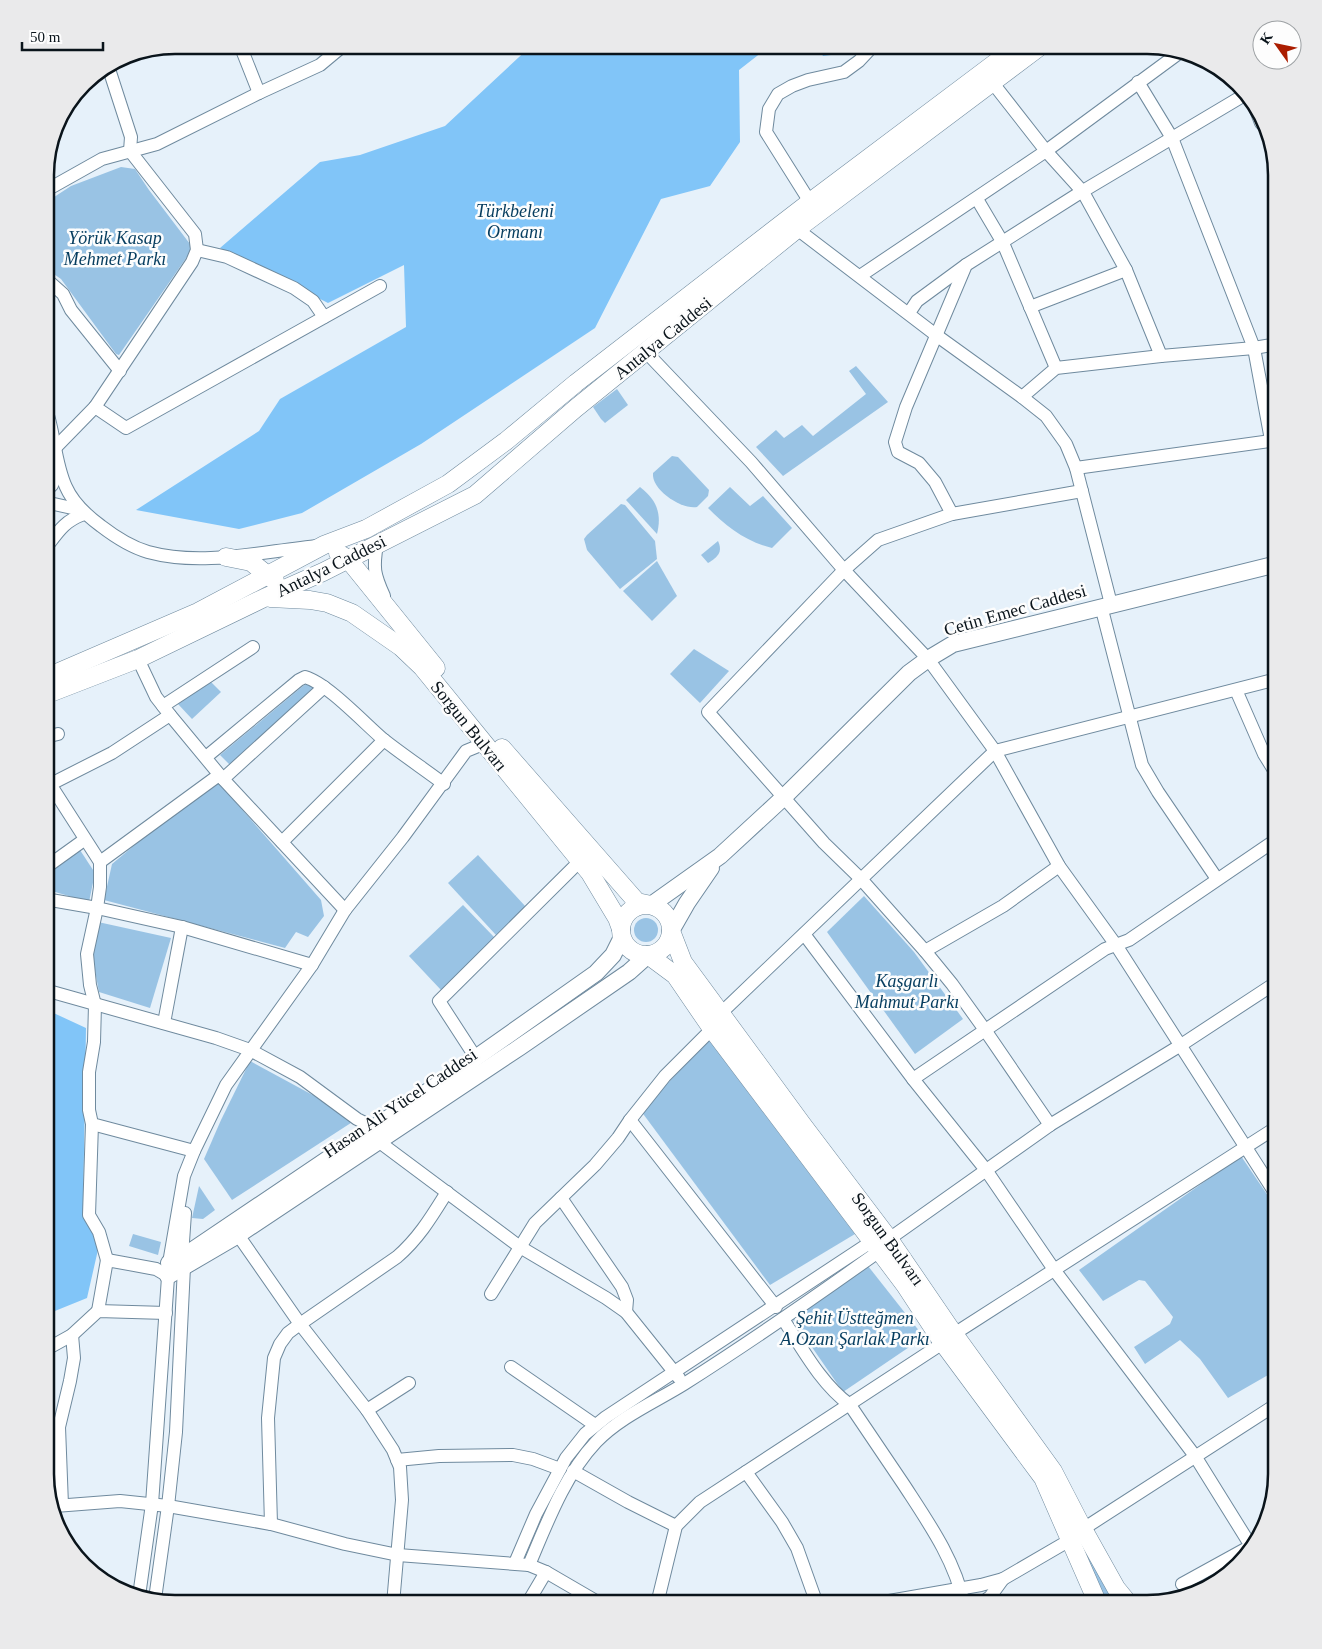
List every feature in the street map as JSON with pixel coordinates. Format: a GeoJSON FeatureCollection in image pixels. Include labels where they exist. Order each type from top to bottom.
{"type":"FeatureCollection","features":[{"type":"Feature","properties":{"kind":"main road","name":"Antalya Caddesi"},"geometry":{"type":"LineString","coordinates":[[54,674],[198,612],[324,545],[366,529],[448,484],[506,441],[576,383],[810,202],[1008,54]]}},
{"type":"Feature","properties":{"kind":"main road","name":"Antalya Caddesi"},"geometry":{"type":"LineString","coordinates":[[54,692],[138,659],[264,598],[287,589],[475,494],[576,408],[797,229],[1030,54]]}},
{"type":"Feature","properties":{"kind":"main road"},"geometry":{"type":"LineString","coordinates":[[324,545],[348,559]]}},
{"type":"Feature","properties":{"kind":"main road"},"geometry":{"type":"LineString","coordinates":[[226,557],[251,562],[267,576],[287,589],[310,600]]}},
{"type":"Feature","properties":{"kind":"main road","name":"Sorgun Bulvarı"},"geometry":{"type":"LineString","coordinates":[[348,559],[487,731],[612,875],[637,902],[651,906]]}},
{"type":"Feature","properties":{"kind":"main road","name":"Sorgun Bulvarı"},"geometry":{"type":"LineString","coordinates":[[264,598],[310,600],[327,603],[352,613],[401,647],[422,667],[590,873],[618,918],[622,933]]}},
{"type":"Feature","properties":{"kind":"main road"},"geometry":{"type":"LineString","coordinates":[[643,905],[651,906],[666,914],[670,922],[671,931],[666,944],[655,953],[648,955],[639,954],[626,944],[622,933],[623,920],[634,908],[643,905]]}},
{"type":"Feature","properties":{"kind":"main road","name":"Sorgun Bulvarı"},"geometry":{"type":"LineString","coordinates":[[671,931],[683,962],[716,1022]]}},
{"type":"Feature","properties":{"kind":"main road","name":"Sorgun Bulvarı"},"geometry":{"type":"LineString","coordinates":[[648,955],[675,975],[716,1022],[949,1339],[1053,1471],[1076,1534],[1094,1595]]}},
{"type":"Feature","properties":{"kind":"main road","name":"Sorgun Bulvarı"},"geometry":{"type":"LineString","coordinates":[[1076,1534],[1122,1595]]}},
{"type":"Feature","properties":{"kind":"street"},"geometry":{"type":"LineString","coordinates":[[244,54],[259,93]]}},
{"type":"Feature","properties":{"kind":"street"},"geometry":{"type":"LineString","coordinates":[[54,186],[102,159],[157,144],[320,65],[333,54]]}},
{"type":"Feature","properties":{"kind":"street"},"geometry":{"type":"LineString","coordinates":[[810,202],[766,132],[768,109],[778,94],[792,86],[808,80],[844,72],[866,54]]}},
{"type":"Feature","properties":{"kind":"street"},"geometry":{"type":"LineString","coordinates":[[860,276],[1046,151],[1174,57]]}},
{"type":"Feature","properties":{"kind":"street"},"geometry":{"type":"LineString","coordinates":[[56,447],[94,407],[120,371],[192,262],[197,250],[195,234],[130,151],[131,137],[110,73]]}},
{"type":"Feature","properties":{"kind":"street"},"geometry":{"type":"LineString","coordinates":[[992,82],[1046,151],[1083,192],[1126,270],[1161,356]]}},
{"type":"Feature","properties":{"kind":"street"},"geometry":{"type":"LineString","coordinates":[[1138,82],[1172,138],[1254,348],[1268,412]]}},
{"type":"Feature","properties":{"kind":"street"},"geometry":{"type":"LineString","coordinates":[[909,313],[917,301],[966,265],[1240,98]]}},
{"type":"Feature","properties":{"kind":"street"},"geometry":{"type":"LineString","coordinates":[[977,198],[1003,242],[1056,368]]}},
{"type":"Feature","properties":{"kind":"street"},"geometry":{"type":"LineString","coordinates":[[797,229],[1046,416],[1066,444],[1076,468],[1082,491],[1128,717],[1142,765],[1217,879]]}},
{"type":"Feature","properties":{"kind":"street"},"geometry":{"type":"LineString","coordinates":[[197,250],[227,257],[294,288],[313,301],[324,317]]}},
{"type":"Feature","properties":{"kind":"street"},"geometry":{"type":"LineString","coordinates":[[952,514],[935,482],[919,463],[898,452],[895,442],[906,407],[936,335],[946,317],[966,265]]}},
{"type":"Feature","properties":{"kind":"street"},"geometry":{"type":"LineString","coordinates":[[1030,307],[1126,270]]}},
{"type":"Feature","properties":{"kind":"street"},"geometry":{"type":"LineString","coordinates":[[54,286],[63,294],[71,310],[120,371]]}},
{"type":"Feature","properties":{"kind":"street"},"geometry":{"type":"LineString","coordinates":[[94,407],[126,428],[380,286]]}},
{"type":"Feature","properties":{"kind":"street"},"geometry":{"type":"LineString","coordinates":[[1022,397],[1056,368],[1268,346]]}},
{"type":"Feature","properties":{"kind":"street"},"geometry":{"type":"LineString","coordinates":[[646,352],[751,462],[844,570],[928,659],[995,751],[1059,866],[1116,945],[1268,1182]]}},
{"type":"Feature","properties":{"kind":"street"},"geometry":{"type":"LineString","coordinates":[[54,438],[59,470],[67,489],[83,512],[114,536],[147,552],[184,557],[226,557],[286,548],[324,545]]}},
{"type":"Feature","properties":{"kind":"street"},"geometry":{"type":"LineString","coordinates":[[1076,468],[1268,441]]}},
{"type":"Feature","properties":{"kind":"street"},"geometry":{"type":"LineString","coordinates":[[54,481],[59,470]]}},
{"type":"Feature","properties":{"kind":"street"},"geometry":{"type":"LineString","coordinates":[[1050,1125],[952,984],[925,951],[861,879],[824,843],[708,712],[844,570],[878,540],[952,514],[1082,491]]}},
{"type":"Feature","properties":{"kind":"street"},"geometry":{"type":"LineString","coordinates":[[54,504],[83,512]]}},
{"type":"Feature","properties":{"kind":"street"},"geometry":{"type":"LineString","coordinates":[[54,537],[72,518],[83,512]]}},
{"type":"Feature","properties":{"kind":"street","name":"Sorgun Bulvarı"},"geometry":{"type":"LineString","coordinates":[[377,544],[374,565],[376,579],[391,612]]}},
{"type":"Feature","properties":{"kind":"street","name":"Cetin Emec Caddesi"},"geometry":{"type":"LineString","coordinates":[[720,856],[784,797],[909,673],[953,644],[1268,566]]}},
{"type":"Feature","properties":{"kind":"street"},"geometry":{"type":"LineString","coordinates":[[54,782],[112,753],[166,710],[252,647]]}},
{"type":"Feature","properties":{"kind":"street"},"geometry":{"type":"LineString","coordinates":[[138,659],[156,696],[221,777],[345,910]]}},
{"type":"Feature","properties":{"kind":"street"},"geometry":{"type":"LineString","coordinates":[[206,757],[305,677],[324,687],[384,740],[444,784]]}},
{"type":"Feature","properties":{"kind":"street"},"geometry":{"type":"LineString","coordinates":[[491,1294],[536,1223],[595,1165],[666,1076],[716,1022],[804,934],[995,751],[1268,681]]}},
{"type":"Feature","properties":{"kind":"street"},"geometry":{"type":"LineString","coordinates":[[100,862],[221,777],[324,687]]}},
{"type":"Feature","properties":{"kind":"street"},"geometry":{"type":"LineString","coordinates":[[1236,690],[1268,760]]}},
{"type":"Feature","properties":{"kind":"street"},"geometry":{"type":"LineString","coordinates":[[54,735],[58,734]]}},
{"type":"Feature","properties":{"kind":"street"},"geometry":{"type":"LineString","coordinates":[[282,842],[384,740]]}},
{"type":"Feature","properties":{"kind":"street"},"geometry":{"type":"LineString","coordinates":[[140,1590],[152,1504],[166,1313],[172,1266],[184,1224],[194,1151],[226,1085],[312,965],[345,910],[444,784],[466,751],[483,744]]}},
{"type":"Feature","properties":{"kind":"street"},"geometry":{"type":"LineString","coordinates":[[54,794],[100,862],[100,887],[87,954],[90,985],[95,1005],[94,1042],[89,1072],[88,1110],[92,1124],[89,1215],[99,1232],[107,1260],[98,1312],[72,1336],[54,1345]]}},
{"type":"Feature","properties":{"kind":"street"},"geometry":{"type":"LineString","coordinates":[[54,862],[84,840]]}},
{"type":"Feature","properties":{"kind":"street"},"geometry":{"type":"LineString","coordinates":[[913,1079],[1105,949],[1128,940],[1268,845]]}},
{"type":"Feature","properties":{"kind":"street"},"geometry":{"type":"LineString","coordinates":[[651,906],[720,856]]}},
{"type":"Feature","properties":{"kind":"street"},"geometry":{"type":"LineString","coordinates":[[671,931],[687,903],[720,856]]}},
{"type":"Feature","properties":{"kind":"street"},"geometry":{"type":"LineString","coordinates":[[476,1058],[439,1001],[580,861]]}},
{"type":"Feature","properties":{"kind":"street"},"geometry":{"type":"LineString","coordinates":[[925,951],[1003,906],[1059,866]]}},
{"type":"Feature","properties":{"kind":"street"},"geometry":{"type":"LineString","coordinates":[[54,900],[182,927],[312,965]]}},
{"type":"Feature","properties":{"kind":"street"},"geometry":{"type":"LineString","coordinates":[[164,1023],[182,927]]}},
{"type":"Feature","properties":{"kind":"street","name":"Hasan Ali Yücel Caddesi"},"geometry":{"type":"LineString","coordinates":[[172,1266],[238,1235],[476,1058],[596,972],[613,955],[622,933]]}},
{"type":"Feature","properties":{"kind":"street"},"geometry":{"type":"LineString","coordinates":[[804,934],[913,1079],[986,1170],[1055,1271],[1195,1456],[1248,1541]]}},
{"type":"Feature","properties":{"kind":"street","name":"Hasan Ali Yücel Caddesi"},"geometry":{"type":"LineString","coordinates":[[172,1266],[193,1250],[622,977],[648,955]]}},
{"type":"Feature","properties":{"kind":"street"},"geometry":{"type":"LineString","coordinates":[[530,1565],[573,1471],[596,1442],[623,1421],[684,1384],[782,1319],[879,1244],[1050,1125],[1181,1045],[1268,988]]}},
{"type":"Feature","properties":{"kind":"street"},"geometry":{"type":"LineString","coordinates":[[54,993],[216,1038],[250,1050],[300,1076],[520,1247],[582,1282],[626,1312],[684,1384]]}},
{"type":"Feature","properties":{"kind":"street"},"geometry":{"type":"LineString","coordinates":[[630,1120],[776,1306]]}},
{"type":"Feature","properties":{"kind":"street"},"geometry":{"type":"LineString","coordinates":[[92,1124],[194,1151]]}},
{"type":"Feature","properties":{"kind":"street"},"geometry":{"type":"LineString","coordinates":[[658,1595],[676,1526],[700,1502],[1134,1218],[1268,1133]]}},
{"type":"Feature","properties":{"kind":"street"},"geometry":{"type":"LineString","coordinates":[[271,1524],[268,1418],[274,1358],[280,1344],[288,1333],[410,1246],[423,1231],[447,1192]]}},
{"type":"Feature","properties":{"kind":"street"},"geometry":{"type":"LineString","coordinates":[[561,1198],[622,1288],[627,1300],[626,1312]]}},
{"type":"Feature","properties":{"kind":"street"},"geometry":{"type":"LineString","coordinates":[[238,1235],[300,1324],[366,1410],[393,1450],[400,1467],[402,1500],[394,1595]]}},
{"type":"Feature","properties":{"kind":"street"},"geometry":{"type":"LineString","coordinates":[[515,1563],[536,1514],[560,1469],[572,1449],[595,1425],[776,1306],[879,1244]]}},
{"type":"Feature","properties":{"kind":"street"},"geometry":{"type":"LineString","coordinates":[[107,1260],[172,1266]]}},
{"type":"Feature","properties":{"kind":"street"},"geometry":{"type":"LineString","coordinates":[[155,1593],[168,1506],[176,1432],[172,1266]]}},
{"type":"Feature","properties":{"kind":"street"},"geometry":{"type":"LineString","coordinates":[[98,1312],[166,1313]]}},
{"type":"Feature","properties":{"kind":"street"},"geometry":{"type":"LineString","coordinates":[[782,1319],[807,1356],[838,1396],[850,1405],[925,1517],[938,1539],[962,1595]]}},
{"type":"Feature","properties":{"kind":"street"},"geometry":{"type":"LineString","coordinates":[[72,1336],[74,1358],[59,1427],[59,1505],[120,1501],[168,1506],[271,1524],[345,1544],[398,1555],[530,1565],[586,1595]]}},
{"type":"Feature","properties":{"kind":"street"},"geometry":{"type":"LineString","coordinates":[[511,1367],[595,1425]]}},
{"type":"Feature","properties":{"kind":"street"},"geometry":{"type":"LineString","coordinates":[[366,1410],[409,1383]]}},
{"type":"Feature","properties":{"kind":"street"},"geometry":{"type":"LineString","coordinates":[[925,1595],[981,1586],[1003,1579],[1268,1410]]}},
{"type":"Feature","properties":{"kind":"street"},"geometry":{"type":"LineString","coordinates":[[397,1460],[439,1456],[513,1455],[533,1459],[560,1469]]}},
{"type":"Feature","properties":{"kind":"street"},"geometry":{"type":"LineString","coordinates":[[573,1471],[676,1526]]}},
{"type":"Feature","properties":{"kind":"street"},"geometry":{"type":"LineString","coordinates":[[746,1472],[782,1522],[797,1548],[814,1595]]}},
{"type":"Feature","properties":{"kind":"street"},"geometry":{"type":"LineString","coordinates":[[1182,1584],[1239,1553]]}},
{"type":"Feature","properties":{"kind":"street"},"geometry":{"type":"LineString","coordinates":[[533,1595],[546,1572]]}},
{"type":"Feature","properties":{"kind":"street"},"geometry":{"type":"LineString","coordinates":[[991,1595],[1003,1579]]}},
{"type":"Feature","properties":{"kind":"green space","name":"Türkbeleni Ormanı"},"geometry":{"type":"Polygon","coordinates":[[[522,54],[759,54],[739,70],[740,142],[710,186],[661,199],[595,328],[421,444],[302,513],[239,529],[136,510],[259,431],[280,399],[406,327],[404,265],[328,303],[220,248],[320,162],[360,155],[445,126],[522,54]]]}},
{"type":"Feature","properties":{"kind":"green space"},"geometry":{"type":"Polygon","coordinates":[[[822,54],[839,54],[823,56],[822,54]]]}},
{"type":"Feature","properties":{"kind":"green space","name":"Yörük Kasap Mehmet Parkı"},"geometry":{"type":"Polygon","coordinates":[[[121,167],[135,169],[193,248],[119,355],[116,354],[61,279],[54,274],[54,197],[71,186],[121,167]]]}},
{"type":"Feature","properties":{"kind":"green space"},"geometry":{"type":"Polygon","coordinates":[[[856,366],[888,402],[783,476],[756,447],[776,430],[784,438],[802,425],[813,436],[866,394],[849,371],[856,366]]]}},
{"type":"Feature","properties":{"kind":"green space"},"geometry":{"type":"Polygon","coordinates":[[[617,389],[628,405],[605,423],[593,407],[617,389]]]}},
{"type":"Feature","properties":{"kind":"green space"},"geometry":{"type":"Polygon","coordinates":[[[672,456],[678,457],[709,490],[708,496],[697,507],[676,502],[657,486],[653,473],[672,456]]]}},
{"type":"Feature","properties":{"kind":"green space"},"geometry":{"type":"Polygon","coordinates":[[[640,487],[651,497],[657,508],[659,520],[657,534],[626,500],[640,487]]]}},
{"type":"Feature","properties":{"kind":"green space"},"geometry":{"type":"Polygon","coordinates":[[[730,487],[750,506],[763,496],[792,528],[772,548],[754,542],[737,533],[708,508],[730,487]]]}},
{"type":"Feature","properties":{"kind":"green space"},"geometry":{"type":"Polygon","coordinates":[[[621,504],[625,505],[655,541],[657,559],[620,589],[587,550],[584,539],[621,504]]]}},
{"type":"Feature","properties":{"kind":"green space"},"geometry":{"type":"Polygon","coordinates":[[[718,541],[719,554],[708,563],[701,555],[718,541]]]}},
{"type":"Feature","properties":{"kind":"green space"},"geometry":{"type":"Polygon","coordinates":[[[657,561],[677,596],[652,621],[623,591],[657,561]]]}},
{"type":"Feature","properties":{"kind":"green space"},"geometry":{"type":"Polygon","coordinates":[[[694,649],[729,671],[700,703],[670,674],[694,649]]]}},
{"type":"Feature","properties":{"kind":"green space"},"geometry":{"type":"Polygon","coordinates":[[[210,681],[221,692],[192,719],[178,704],[210,681]]]}},
{"type":"Feature","properties":{"kind":"green space"},"geometry":{"type":"Polygon","coordinates":[[[310,682],[317,687],[230,765],[220,755],[303,686],[310,682]]]}},
{"type":"Feature","properties":{"kind":"green space"},"geometry":{"type":"Polygon","coordinates":[[[219,783],[321,900],[324,916],[308,937],[296,932],[285,948],[104,900],[112,864],[155,828],[219,783]]]}},
{"type":"Feature","properties":{"kind":"green space"},"geometry":{"type":"Polygon","coordinates":[[[78,847],[95,873],[89,902],[54,892],[54,864],[78,847]]]}},
{"type":"Feature","properties":{"kind":"green space"},"geometry":{"type":"Polygon","coordinates":[[[478,855],[526,907],[496,935],[448,883],[478,855]]]}},
{"type":"Feature","properties":{"kind":"green space","name":"Kaşgarlı Mahmut Parkı"},"geometry":{"type":"Polygon","coordinates":[[[864,896],[914,952],[963,1019],[915,1054],[827,932],[864,896]]]}},
{"type":"Feature","properties":{"kind":"green space"},"geometry":{"type":"Polygon","coordinates":[[[463,905],[495,938],[441,990],[409,956],[463,905]]]}},
{"type":"Feature","properties":{"kind":"green space"},"geometry":{"type":"Polygon","coordinates":[[[646,918],[655,921],[658,930],[655,939],[646,942],[637,939],[634,930],[637,921],[646,918]]]}},
{"type":"Feature","properties":{"kind":"green space"},"geometry":{"type":"Polygon","coordinates":[[[98,922],[171,938],[150,1008],[99,992],[93,960],[98,922]]]}},
{"type":"Feature","properties":{"kind":"green space"},"geometry":{"type":"Polygon","coordinates":[[[54,1013],[86,1028],[83,1211],[100,1241],[87,1298],[54,1311],[54,1013]]]}},
{"type":"Feature","properties":{"kind":"green space"},"geometry":{"type":"Polygon","coordinates":[[[709,1040],[855,1234],[770,1285],[641,1111],[709,1040]]]}},
{"type":"Feature","properties":{"kind":"green space"},"geometry":{"type":"Polygon","coordinates":[[[250,1061],[357,1119],[232,1200],[204,1159],[250,1061]]]}},
{"type":"Feature","properties":{"kind":"green space"},"geometry":{"type":"Polygon","coordinates":[[[1241,1156],[1268,1196],[1268,1375],[1228,1398],[1200,1359],[1180,1340],[1145,1364],[1134,1347],[1170,1324],[1173,1317],[1145,1281],[1139,1280],[1103,1301],[1079,1270],[1241,1156]]]}},
{"type":"Feature","properties":{"kind":"green space"},"geometry":{"type":"Polygon","coordinates":[[[199,1186],[215,1210],[203,1219],[192,1218],[199,1186]]]}},
{"type":"Feature","properties":{"kind":"green space"},"geometry":{"type":"Polygon","coordinates":[[[133,1234],[161,1242],[158,1255],[129,1246],[133,1234]]]}},
{"type":"Feature","properties":{"kind":"green space","name":"Şehit Üstteğmen A.Ozan Şarlak Parkı"},"geometry":{"type":"Polygon","coordinates":[[[868,1266],[924,1337],[843,1392],[789,1314],[868,1266]]]}},
{"type":"Feature","properties":{"kind":"green space"},"geometry":{"type":"Polygon","coordinates":[[[1078,1533],[1123,1595],[1101,1595],[1078,1533]]]}}]}
